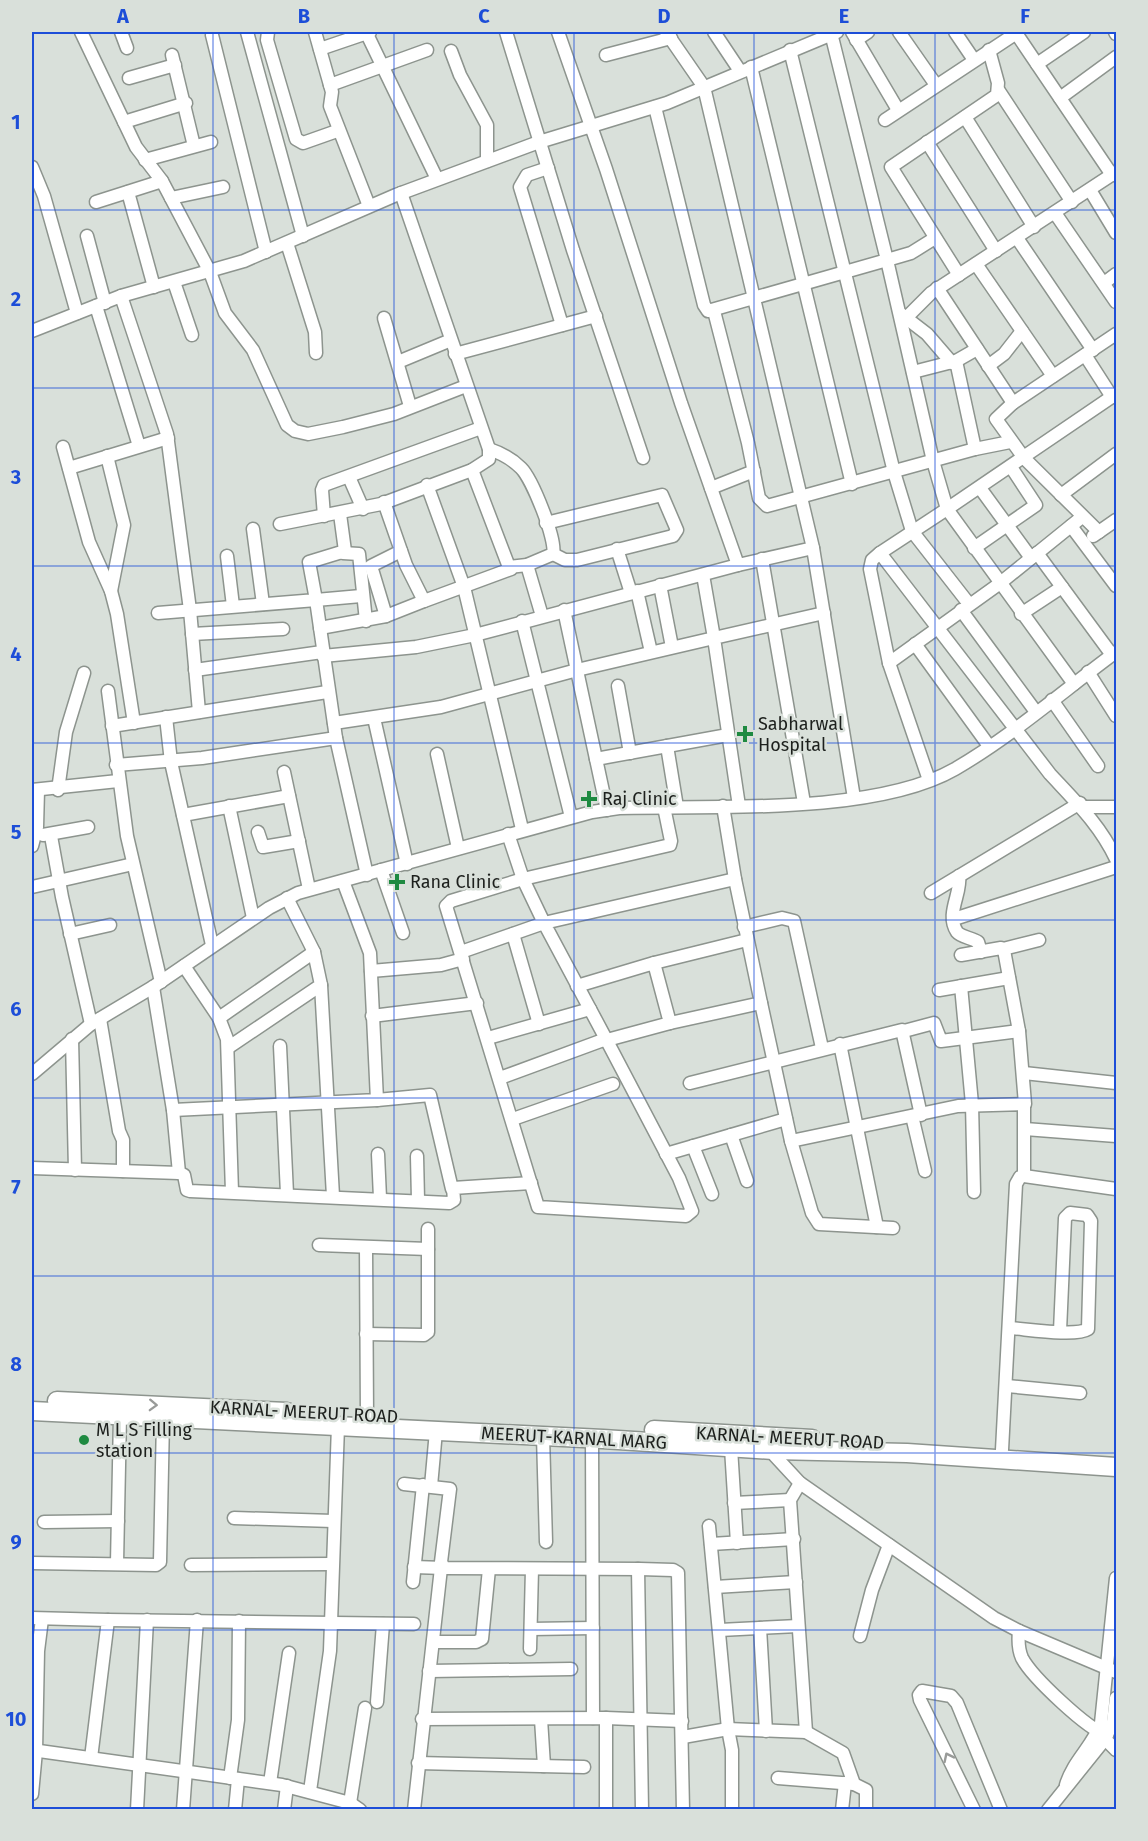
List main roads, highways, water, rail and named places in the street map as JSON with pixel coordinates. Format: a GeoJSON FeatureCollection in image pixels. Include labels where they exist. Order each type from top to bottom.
{"type":"FeatureCollection","features":[{"type":"Feature","properties":{"kind":"highway","name":"KARNAL- MEERUT ROAD"},"geometry":{"type":"LineString","coordinates":[[32,1400],[367,1416],[774,1444],[1002,1450],[1116,1457]]}},
{"type":"Feature","properties":{"kind":"highway","name":"MEERUT-KARNAL MARG"},"geometry":{"type":"LineString","coordinates":[[32,1412],[163,1420],[592,1438],[731,1448],[774,1444],[1116,1467]]}},
{"type":"Feature","properties":{"kind":"place","name":"Sabharwal Hospital"},"geometry":{"type":"Point","coordinates":[745,734]}},
{"type":"Feature","properties":{"kind":"place","name":"Raj Clinic"},"geometry":{"type":"Point","coordinates":[589,799]}},
{"type":"Feature","properties":{"kind":"place","name":"Rana Clinic"},"geometry":{"type":"Point","coordinates":[397,882]}},
{"type":"Feature","properties":{"kind":"place","name":"M L S Filling station"},"geometry":{"type":"Point","coordinates":[84,1440]}}]}
